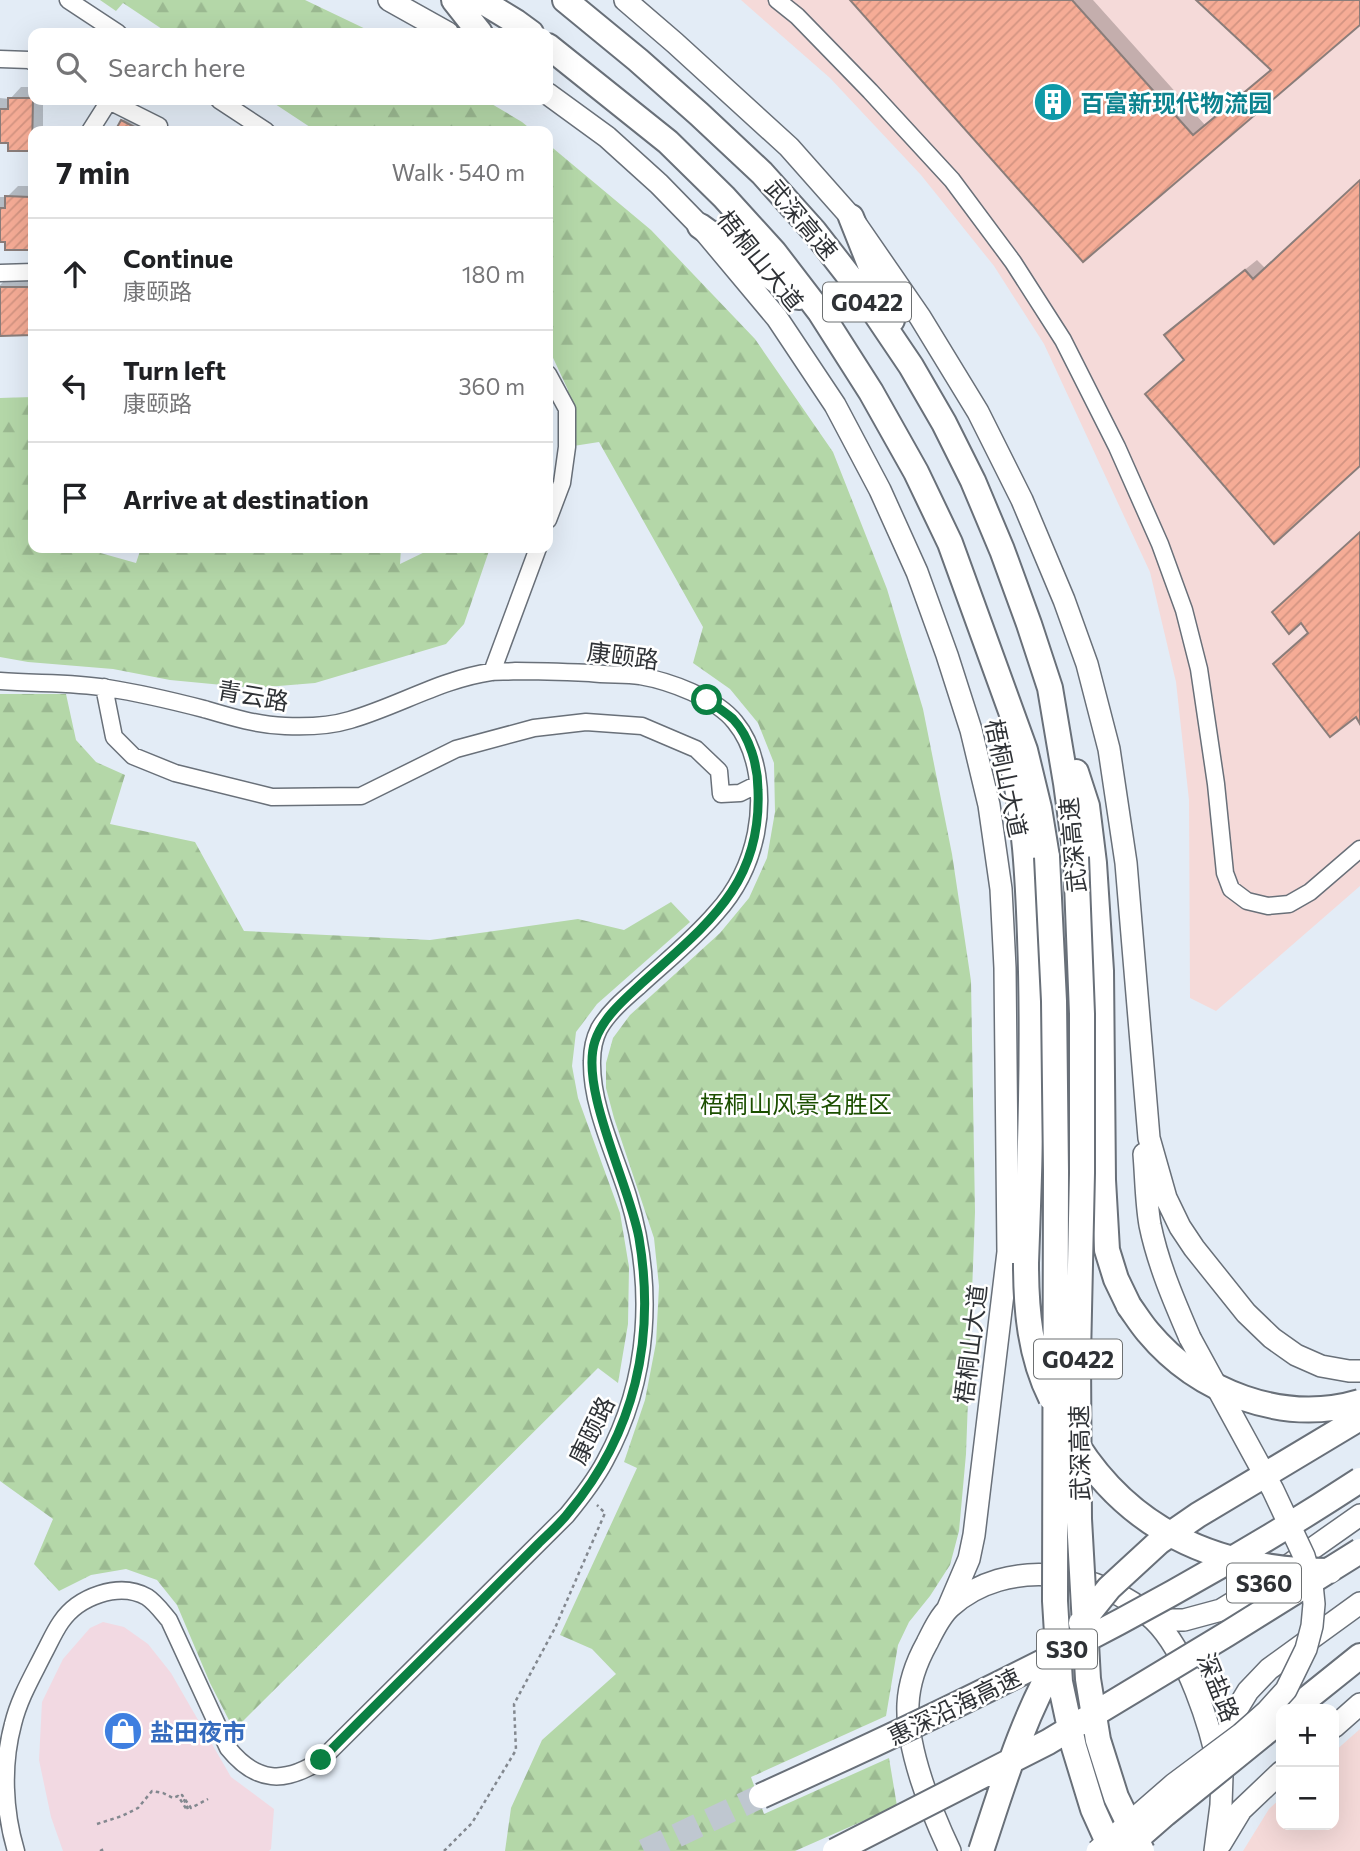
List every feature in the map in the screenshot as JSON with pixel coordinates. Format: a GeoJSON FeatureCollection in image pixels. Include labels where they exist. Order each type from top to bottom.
{"type":"FeatureCollection","features":[{"type":"Feature","properties":{"kind":"highway"},"geometry":{"type":"LineString","coordinates":[[454,0],[477,28]]}},
{"type":"Feature","properties":{"kind":"highway"},"geometry":{"type":"LineString","coordinates":[[480,0],[524,28]]}},
{"type":"Feature","properties":{"kind":"highway","name":"武深高速"},"geometry":{"type":"LineString","coordinates":[[565,0],[639,60],[762,173],[814,231],[859,289],[911,366],[973,481],[1002,550],[1050,688],[1076,857],[1082,1014],[1079,1519],[1088,1679],[1098,1740],[1112,1786],[1142,1851]]}},
{"type":"Feature","properties":{"kind":"highway","name":"武深高速"},"geometry":{"type":"LineString","coordinates":[[553,50],[668,142],[774,251],[820,312],[871,392],[916,472],[950,543],[1025,750],[1047,857],[1054,1001],[1055,1601],[1060,1682],[1074,1747],[1093,1809],[1112,1851]]}},
{"type":"Feature","properties":{"kind":"highway"},"geometry":{"type":"LineString","coordinates":[[851,217],[911,366]]}},
{"type":"Feature","properties":{"kind":"highway"},"geometry":{"type":"LineString","coordinates":[[701,226],[820,312]]}},
{"type":"Feature","properties":{"kind":"highway"},"geometry":{"type":"LineString","coordinates":[[984,638],[1016,779],[1028,875],[1032,972],[1032,1099],[1026,1296],[1036,1361],[1048,1391],[1064,1426],[1102,1480],[1123,1501],[1152,1523],[1192,1546],[1262,1566],[1299,1571],[1360,1569]]}},
{"type":"Feature","properties":{"kind":"highway"},"geometry":{"type":"LineString","coordinates":[[1050,688],[1087,806],[1094,863],[1101,971],[1103,1180],[1107,1250],[1120,1288],[1148,1332],[1171,1356],[1199,1377],[1236,1396],[1264,1405],[1298,1410],[1360,1402]]}},
{"type":"Feature","properties":{"kind":"highway"},"geometry":{"type":"LineString","coordinates":[[981,1851],[1010,1764],[1040,1693],[1074,1632],[1102,1595],[1159,1542],[1198,1514],[1360,1418]]}},
{"type":"Feature","properties":{"kind":"highway","name":"惠深沿海高速"},"geometry":{"type":"LineString","coordinates":[[761,1796],[1023,1673],[1182,1587],[1360,1480]]}},
{"type":"Feature","properties":{"kind":"highway"},"geometry":{"type":"LineString","coordinates":[[835,1851],[1048,1742],[1360,1551]]}},
{"type":"Feature","properties":{"kind":"highway"},"geometry":{"type":"LineString","coordinates":[[1300,1704],[1360,1656]]}},
{"type":"Feature","properties":{"kind":"highway"},"geometry":{"type":"LineString","coordinates":[[1123,1851],[1276,1724]]}},
{"type":"Feature","properties":{"kind":"main road"},"geometry":{"type":"LineString","coordinates":[[389,0],[439,28]]}},
{"type":"Feature","properties":{"kind":"main road"},"geometry":{"type":"LineString","coordinates":[[625,0],[789,147],[851,217],[920,317],[978,412],[1023,500],[1064,600],[1087,664],[1108,749],[1126,863],[1149,1138],[1166,1198],[1194,1248],[1239,1304],[1272,1338],[1296,1355],[1321,1366],[1360,1371]]}},
{"type":"Feature","properties":{"kind":"main road","name":"梧桐山大道"},"geometry":{"type":"LineString","coordinates":[[553,98],[607,136],[701,226],[777,318],[835,405],[880,489],[917,572],[971,730],[989,805],[1002,889],[1007,1252],[974,1535],[970,1559],[948,1608]]}},
{"type":"Feature","properties":{"kind":"main road"},"geometry":{"type":"LineString","coordinates":[[1097,1851],[1174,1784],[1267,1711],[1286,1690],[1302,1658],[1312,1626],[1313,1594],[1304,1556],[1273,1490],[1190,1338],[1167,1284],[1150,1225],[1144,1154],[1143,1081]]}},
{"type":"Feature","properties":{"kind":"main road","name":"S360"},"geometry":{"type":"LineString","coordinates":[[1154,1620],[1184,1620],[1221,1609],[1252,1591],[1360,1515]]}},
{"type":"Feature","properties":{"kind":"main road","name":"深盐路"},"geometry":{"type":"LineString","coordinates":[[950,1851],[938,1826],[913,1752],[908,1703],[912,1678],[921,1653],[948,1608],[977,1588],[1004,1579],[1036,1574],[1068,1577],[1097,1585],[1123,1597],[1154,1620],[1177,1653],[1205,1714],[1221,1779]]}},
{"type":"Feature","properties":{"kind":"main road","name":"深盐路"},"geometry":{"type":"LineString","coordinates":[[1216,1851],[1223,1746],[1234,1714],[1248,1691],[1269,1670],[1360,1603]]}},
{"type":"Feature","properties":{"kind":"main road"},"geometry":{"type":"LineString","coordinates":[[1339,1723],[1360,1704]]}},
{"type":"Feature","properties":{"kind":"main road","name":"深盐路"},"geometry":{"type":"LineString","coordinates":[[1216,1851],[1241,1810],[1276,1777]]}},
{"type":"Feature","properties":{"kind":"main road","name":"深盐路"},"geometry":{"type":"LineString","coordinates":[[938,1826],[939,1851]]}},
{"type":"Feature","properties":{"kind":"street"},"geometry":{"type":"LineString","coordinates":[[68,0],[110,28]]}},
{"type":"Feature","properties":{"kind":"street"},"geometry":{"type":"LineString","coordinates":[[778,0],[870,91],[952,180],[1013,262],[1063,340],[1081,375],[1155,531],[1184,610],[1199,669],[1216,784],[1225,873],[1231,889],[1247,901],[1268,906],[1289,904],[1310,892],[1360,849]]}},
{"type":"Feature","properties":{"kind":"street"},"geometry":{"type":"LineString","coordinates":[[0,59],[28,60]]}},
{"type":"Feature","properties":{"kind":"street"},"geometry":{"type":"LineString","coordinates":[[93,126],[105,105]]}},
{"type":"Feature","properties":{"kind":"street"},"geometry":{"type":"LineString","coordinates":[[118,105],[159,126]]}},
{"type":"Feature","properties":{"kind":"street"},"geometry":{"type":"LineString","coordinates":[[227,105],[259,126]]}},
{"type":"Feature","properties":{"kind":"street"},"geometry":{"type":"LineString","coordinates":[[0,273],[28,272]]}},
{"type":"Feature","properties":{"kind":"street"},"geometry":{"type":"LineString","coordinates":[[553,382],[567,409],[567,447],[562,482],[553,506]]}},
{"type":"Feature","properties":{"kind":"street"},"geometry":{"type":"LineString","coordinates":[[492,672],[536,553]]}},
{"type":"Feature","properties":{"kind":"street","name":"青云路"},"geometry":{"type":"LineString","coordinates":[[0,681],[104,687],[201,708],[240,720],[284,726],[346,721],[388,707],[436,686],[492,672]]}},
{"type":"Feature","properties":{"kind":"street","name":"康颐路"},"geometry":{"type":"LineString","coordinates":[[16,1851],[6,1795],[8,1748],[13,1723],[21,1697],[61,1621],[76,1607],[93,1596],[111,1591],[129,1591],[145,1596],[158,1606],[169,1620],[228,1748],[238,1760],[254,1771],[273,1777],[305,1771],[321,1760],[567,1515],[603,1465],[628,1411],[643,1346],[645,1279],[639,1235],[598,1107],[592,1062],[593,1046],[599,1030],[622,1001],[704,927],[734,890],[752,852],[757,829],[758,784],[754,760],[746,739],[734,720],[707,700],[661,681],[637,676],[570,672],[492,672]]}},
{"type":"Feature","properties":{"kind":"street"},"geometry":{"type":"LineString","coordinates":[[104,687],[114,737],[133,756],[175,773],[272,797],[361,796],[456,749],[534,728],[586,722],[642,726],[696,749],[719,771],[721,794],[740,793],[758,784]]}},
{"type":"Feature","properties":{"kind":"path"},"geometry":{"type":"LineString","coordinates":[[444,1851],[472,1823],[516,1750],[514,1704],[555,1628],[605,1513],[584,1493]]}},
{"type":"Feature","properties":{"kind":"path"},"geometry":{"type":"LineString","coordinates":[[97,1824],[138,1808],[152,1791],[173,1798],[178,1796],[187,1810],[183,1795],[191,1808],[208,1800]]}},
{"type":"Feature","properties":{"kind":"shaded area"},"geometry":{"type":"Polygon","coordinates":[[[741,0],[1360,0],[1360,886],[1216,1011],[1190,998],[1189,800],[1176,682],[1150,572],[1044,344],[994,266],[921,175],[830,78],[741,0]]]}},
{"type":"Feature","properties":{"kind":"shaded area","name":"盐田夜市"},"geometry":{"type":"Polygon","coordinates":[[[103,1622],[124,1627],[148,1644],[171,1673],[231,1777],[274,1809],[269,1851],[63,1851],[51,1817],[39,1760],[42,1702],[63,1659],[90,1628],[103,1622]]]}},
{"type":"Feature","properties":{"kind":"shaded area"},"geometry":{"type":"Polygon","coordinates":[[[1360,1729],[1360,1851],[1243,1851],[1269,1809],[1276,1803],[1276,1830],[1339,1830],[1339,1748],[1360,1729]]]}},
{"type":"Feature","properties":{"kind":"green space"},"geometry":{"type":"Polygon","coordinates":[[[100,0],[305,0],[364,28],[160,28],[123,3],[116,11],[100,0]]]}},
{"type":"Feature","properties":{"kind":"green space"},"geometry":{"type":"Polygon","coordinates":[[[277,105],[493,105],[527,126],[308,126],[277,105]]]}},
{"type":"Feature","properties":{"kind":"green space","name":"梧桐山风景名胜区"},"geometry":{"type":"Polygon","coordinates":[[[553,148],[651,230],[755,339],[833,452],[887,589],[923,709],[952,854],[971,981],[975,1212],[966,1454],[959,1531],[950,1565],[909,1622],[898,1645],[886,1716],[751,1777],[764,1814],[889,1758],[897,1806],[795,1851],[505,1851],[511,1808],[542,1740],[616,1674],[592,1649],[560,1635],[637,1468],[624,1462],[645,1400],[656,1343],[659,1286],[654,1238],[614,1118],[606,1088],[606,1063],[613,1038],[630,1015],[720,933],[749,898],[767,858],[775,812],[774,763],[758,723],[730,689],[693,663],[703,627],[599,442],[567,447],[568,390],[553,358],[553,148]]]}},
{"type":"Feature","properties":{"kind":"green space"},"geometry":{"type":"Polygon","coordinates":[[[28,397],[28,553],[101,553],[136,563],[139,553],[401,553],[400,564],[423,553],[488,553],[464,624],[446,644],[315,683],[254,688],[170,680],[113,669],[0,657],[0,398],[28,397]]]}},
{"type":"Feature","properties":{"kind":"green space"},"geometry":{"type":"Polygon","coordinates":[[[0,694],[66,694],[76,740],[96,762],[125,775],[110,824],[195,842],[244,931],[430,940],[578,919],[624,930],[671,902],[690,922],[597,1004],[576,1032],[572,1066],[578,1098],[620,1213],[629,1267],[628,1324],[618,1383],[598,1368],[234,1730],[210,1683],[177,1605],[157,1580],[126,1569],[91,1575],[59,1591],[34,1564],[53,1519],[0,1481],[0,694]]]}},
{"type":"Feature","properties":{"kind":"building","name":"百富新现代物流园"},"geometry":{"type":"Polygon","coordinates":[[[850,0],[1072,0],[1193,135],[1271,70],[1196,0],[1360,0],[1360,25],[1083,262],[850,0]]]}},
{"type":"Feature","properties":{"kind":"building"},"geometry":{"type":"Polygon","coordinates":[[[8,98],[28,98],[28,105],[33,105],[32,126],[28,126],[28,151],[8,151],[8,143],[0,143],[0,109],[8,109],[8,98]]]}},
{"type":"Feature","properties":{"kind":"building"},"geometry":{"type":"Polygon","coordinates":[[[121,120],[132,126],[118,126],[121,120]]]}},
{"type":"Feature","properties":{"kind":"building"},"geometry":{"type":"Polygon","coordinates":[[[1360,180],[1360,466],[1274,544],[1145,394],[1184,360],[1164,335],[1245,270],[1253,279],[1360,180]]]}},
{"type":"Feature","properties":{"kind":"building"},"geometry":{"type":"Polygon","coordinates":[[[5,196],[28,197],[28,250],[5,250],[5,242],[0,242],[0,208],[5,208],[5,196]]]}},
{"type":"Feature","properties":{"kind":"building"},"geometry":{"type":"Polygon","coordinates":[[[0,287],[28,287],[28,335],[0,336],[0,287]]]}},
{"type":"Feature","properties":{"kind":"building"},"geometry":{"type":"Polygon","coordinates":[[[1360,532],[1360,724],[1356,717],[1330,737],[1273,664],[1308,633],[1301,623],[1289,634],[1272,612],[1360,532]]]}},
{"type":"Feature","properties":{"kind":"tunnel"},"geometry":{"type":"LineString","coordinates":[[644,1851],[761,1796]]}},
{"type":"Feature","properties":{"kind":"place","name":"百富新现代物流园"},"geometry":{"type":"Point","coordinates":[1053,102]}},
{"type":"Feature","properties":{"kind":"place","name":"盐田夜市"},"geometry":{"type":"Point","coordinates":[123,1731]}},
{"type":"Feature","properties":{"kind":"route"},"geometry":{"type":"LineString","coordinates":[[321,1760],[567,1515],[603,1465],[628,1411],[643,1346],[645,1279],[639,1235],[598,1107],[593,1080],[593,1046],[599,1030],[622,1001],[704,927],[720,909],[734,890],[752,852],[759,808],[754,760],[746,739],[734,720],[707,700]]}}]}
